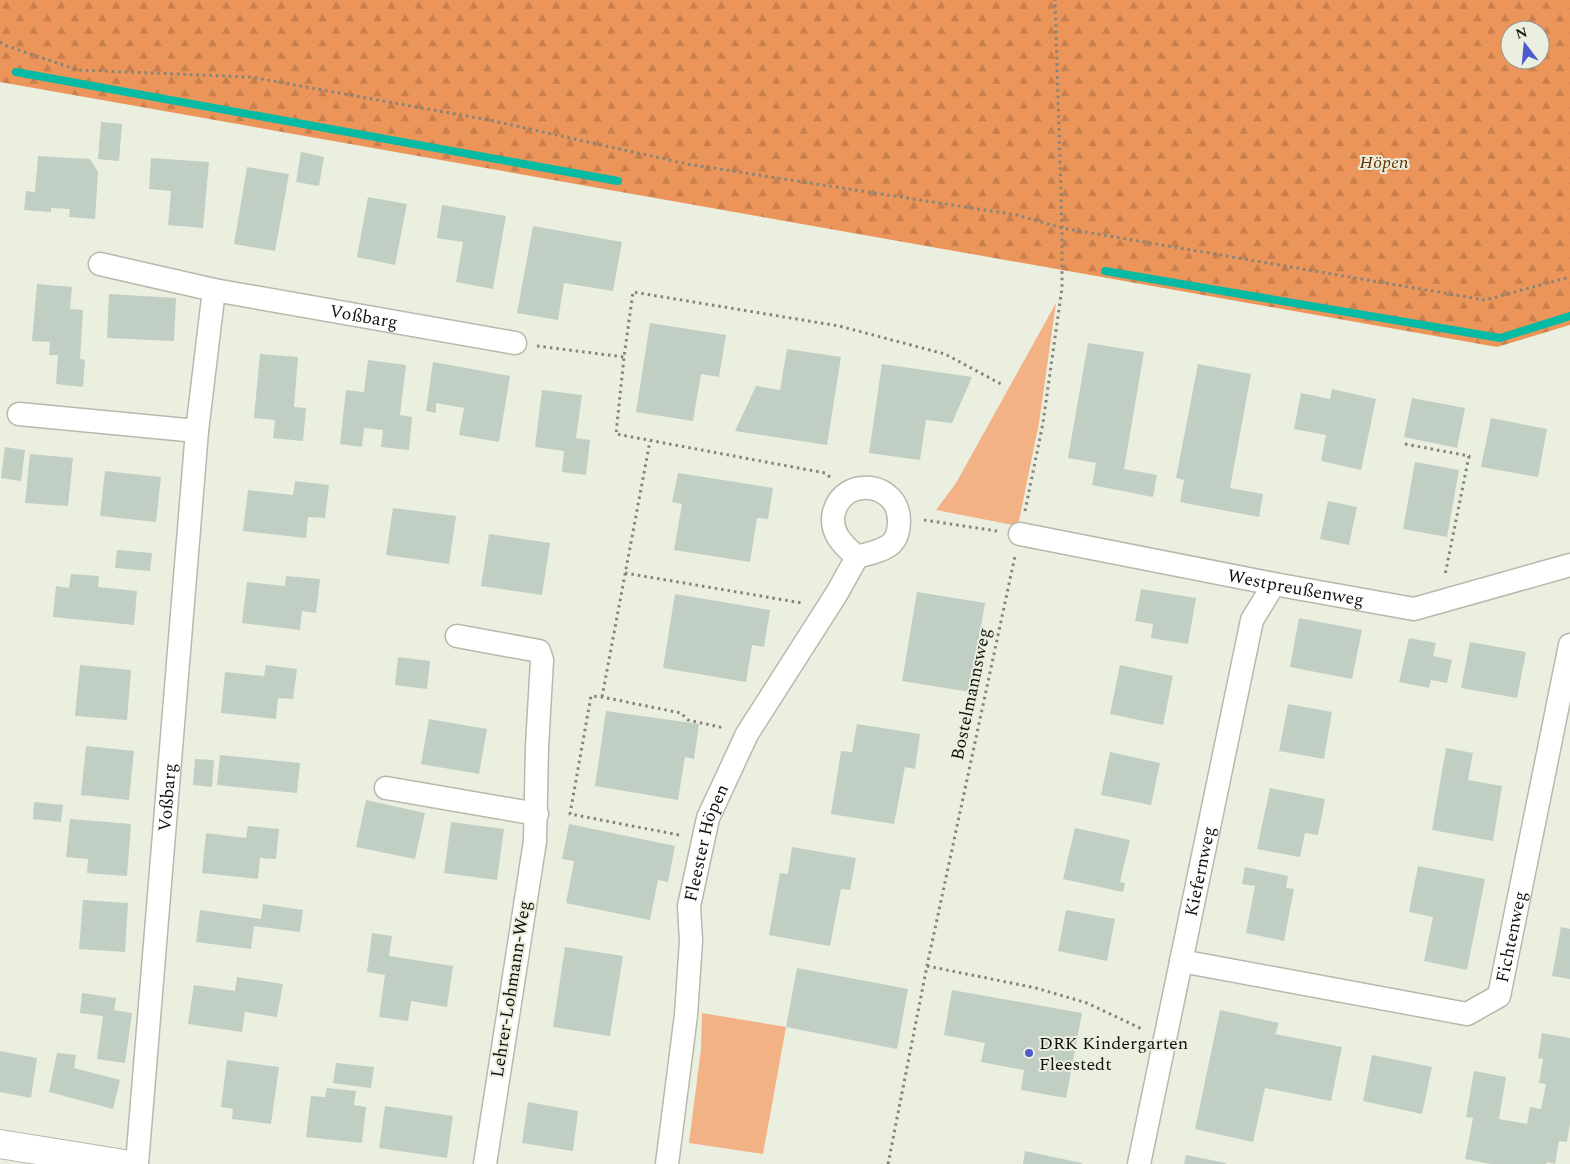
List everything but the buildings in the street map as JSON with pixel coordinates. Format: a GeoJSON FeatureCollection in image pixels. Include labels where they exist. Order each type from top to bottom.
{"type":"FeatureCollection","features":[{"type":"Feature","properties":{"kind":"street","name":"Voßbarg"},"geometry":{"type":"LineString","coordinates":[[100,264],[214,290],[515,343]]}},
{"type":"Feature","properties":{"kind":"street","name":"Voßbarg"},"geometry":{"type":"LineString","coordinates":[[137,1164],[197,431],[214,290]]}},
{"type":"Feature","properties":{"kind":"street"},"geometry":{"type":"LineString","coordinates":[[19,414],[197,431]]}},
{"type":"Feature","properties":{"kind":"street"},"geometry":{"type":"LineString","coordinates":[[868,487],[880,490],[896,505],[899,516],[899,528],[892,543],[884,548],[856,557],[838,539],[833,526],[833,515],[836,505],[851,492],[859,488],[868,487]]}},
{"type":"Feature","properties":{"kind":"street","name":"Westpreußenweg"},"geometry":{"type":"LineString","coordinates":[[1020,534],[1274,584],[1414,609],[1570,565]]}},
{"type":"Feature","properties":{"kind":"street","name":"Fleester Höpen"},"geometry":{"type":"LineString","coordinates":[[667,1164],[686,1015],[691,941],[689,906],[702,839],[715,799],[747,734],[828,608],[856,557]]}},
{"type":"Feature","properties":{"kind":"street","name":"Kiefernweg"},"geometry":{"type":"LineString","coordinates":[[1139,1164],[1252,620],[1274,584]]}},
{"type":"Feature","properties":{"kind":"street","name":"Lehrer-Lohmann-Weg"},"geometry":{"type":"LineString","coordinates":[[457,636],[539,651],[542,660],[537,747],[535,840],[485,1164]]}},
{"type":"Feature","properties":{"kind":"street","name":"Fichtenweg"},"geometry":{"type":"LineString","coordinates":[[1181,961],[1467,1014],[1499,996],[1570,645]]}},
{"type":"Feature","properties":{"kind":"street"},"geometry":{"type":"LineString","coordinates":[[386,788],[537,814]]}},
{"type":"Feature","properties":{"kind":"street"},"geometry":{"type":"LineString","coordinates":[[0,1144],[114,1163]]}},
{"type":"Feature","properties":{"kind":"path","name":"Bostelmannsweg"},"geometry":{"type":"LineString","coordinates":[[888,1164],[927,966],[1043,423],[1062,288],[1062,228],[1054,0]]}},
{"type":"Feature","properties":{"kind":"path"},"geometry":{"type":"LineString","coordinates":[[0,42],[78,70],[250,77],[489,120],[686,164],[1017,215],[1062,228],[1485,300],[1570,277]]}},
{"type":"Feature","properties":{"kind":"path"},"geometry":{"type":"LineString","coordinates":[[851,492],[825,473],[616,434],[633,292],[839,326],[945,354],[1001,384]]}},
{"type":"Feature","properties":{"kind":"path"},"geometry":{"type":"LineString","coordinates":[[515,343],[624,357]]}},
{"type":"Feature","properties":{"kind":"path"},"geometry":{"type":"LineString","coordinates":[[602,697],[650,441]]}},
{"type":"Feature","properties":{"kind":"path"},"geometry":{"type":"LineString","coordinates":[[1405,444],[1469,456],[1439,603]]}},
{"type":"Feature","properties":{"kind":"path"},"geometry":{"type":"LineString","coordinates":[[899,516],[1020,534]]}},
{"type":"Feature","properties":{"kind":"path"},"geometry":{"type":"LineString","coordinates":[[625,573],[828,608]]}},
{"type":"Feature","properties":{"kind":"path"},"geometry":{"type":"LineString","coordinates":[[702,839],[570,814],[590,696],[681,713],[688,720],[747,734]]}},
{"type":"Feature","properties":{"kind":"path"},"geometry":{"type":"LineString","coordinates":[[927,966],[1036,988],[1088,1003],[1164,1041]]}},
{"type":"Feature","properties":{"kind":"shaded area"},"geometry":{"type":"Polygon","coordinates":[[[1056,303],[1039,423],[1018,526],[936,510],[956,483],[1056,303]]]}},
{"type":"Feature","properties":{"kind":"shaded area"},"geometry":{"type":"Polygon","coordinates":[[[702,1013],[786,1027],[763,1154],[689,1143],[701,1049],[702,1013]]]}},
{"type":"Feature","properties":{"kind":"green space","name":"Höpen"},"geometry":{"type":"Polygon","coordinates":[[[0,0],[1570,0],[1570,325],[1497,347],[0,82],[0,0]]]}},
{"type":"Feature","properties":{"kind":"waterway"},"geometry":{"type":"LineString","coordinates":[[16,72],[618,181]]}},
{"type":"Feature","properties":{"kind":"waterway"},"geometry":{"type":"LineString","coordinates":[[1105,271],[1500,338],[1570,316]]}},
{"type":"Feature","properties":{"kind":"place","name":"DRK Kindergarten Fleestedt"},"geometry":{"type":"Point","coordinates":[1029,1053]}}]}
